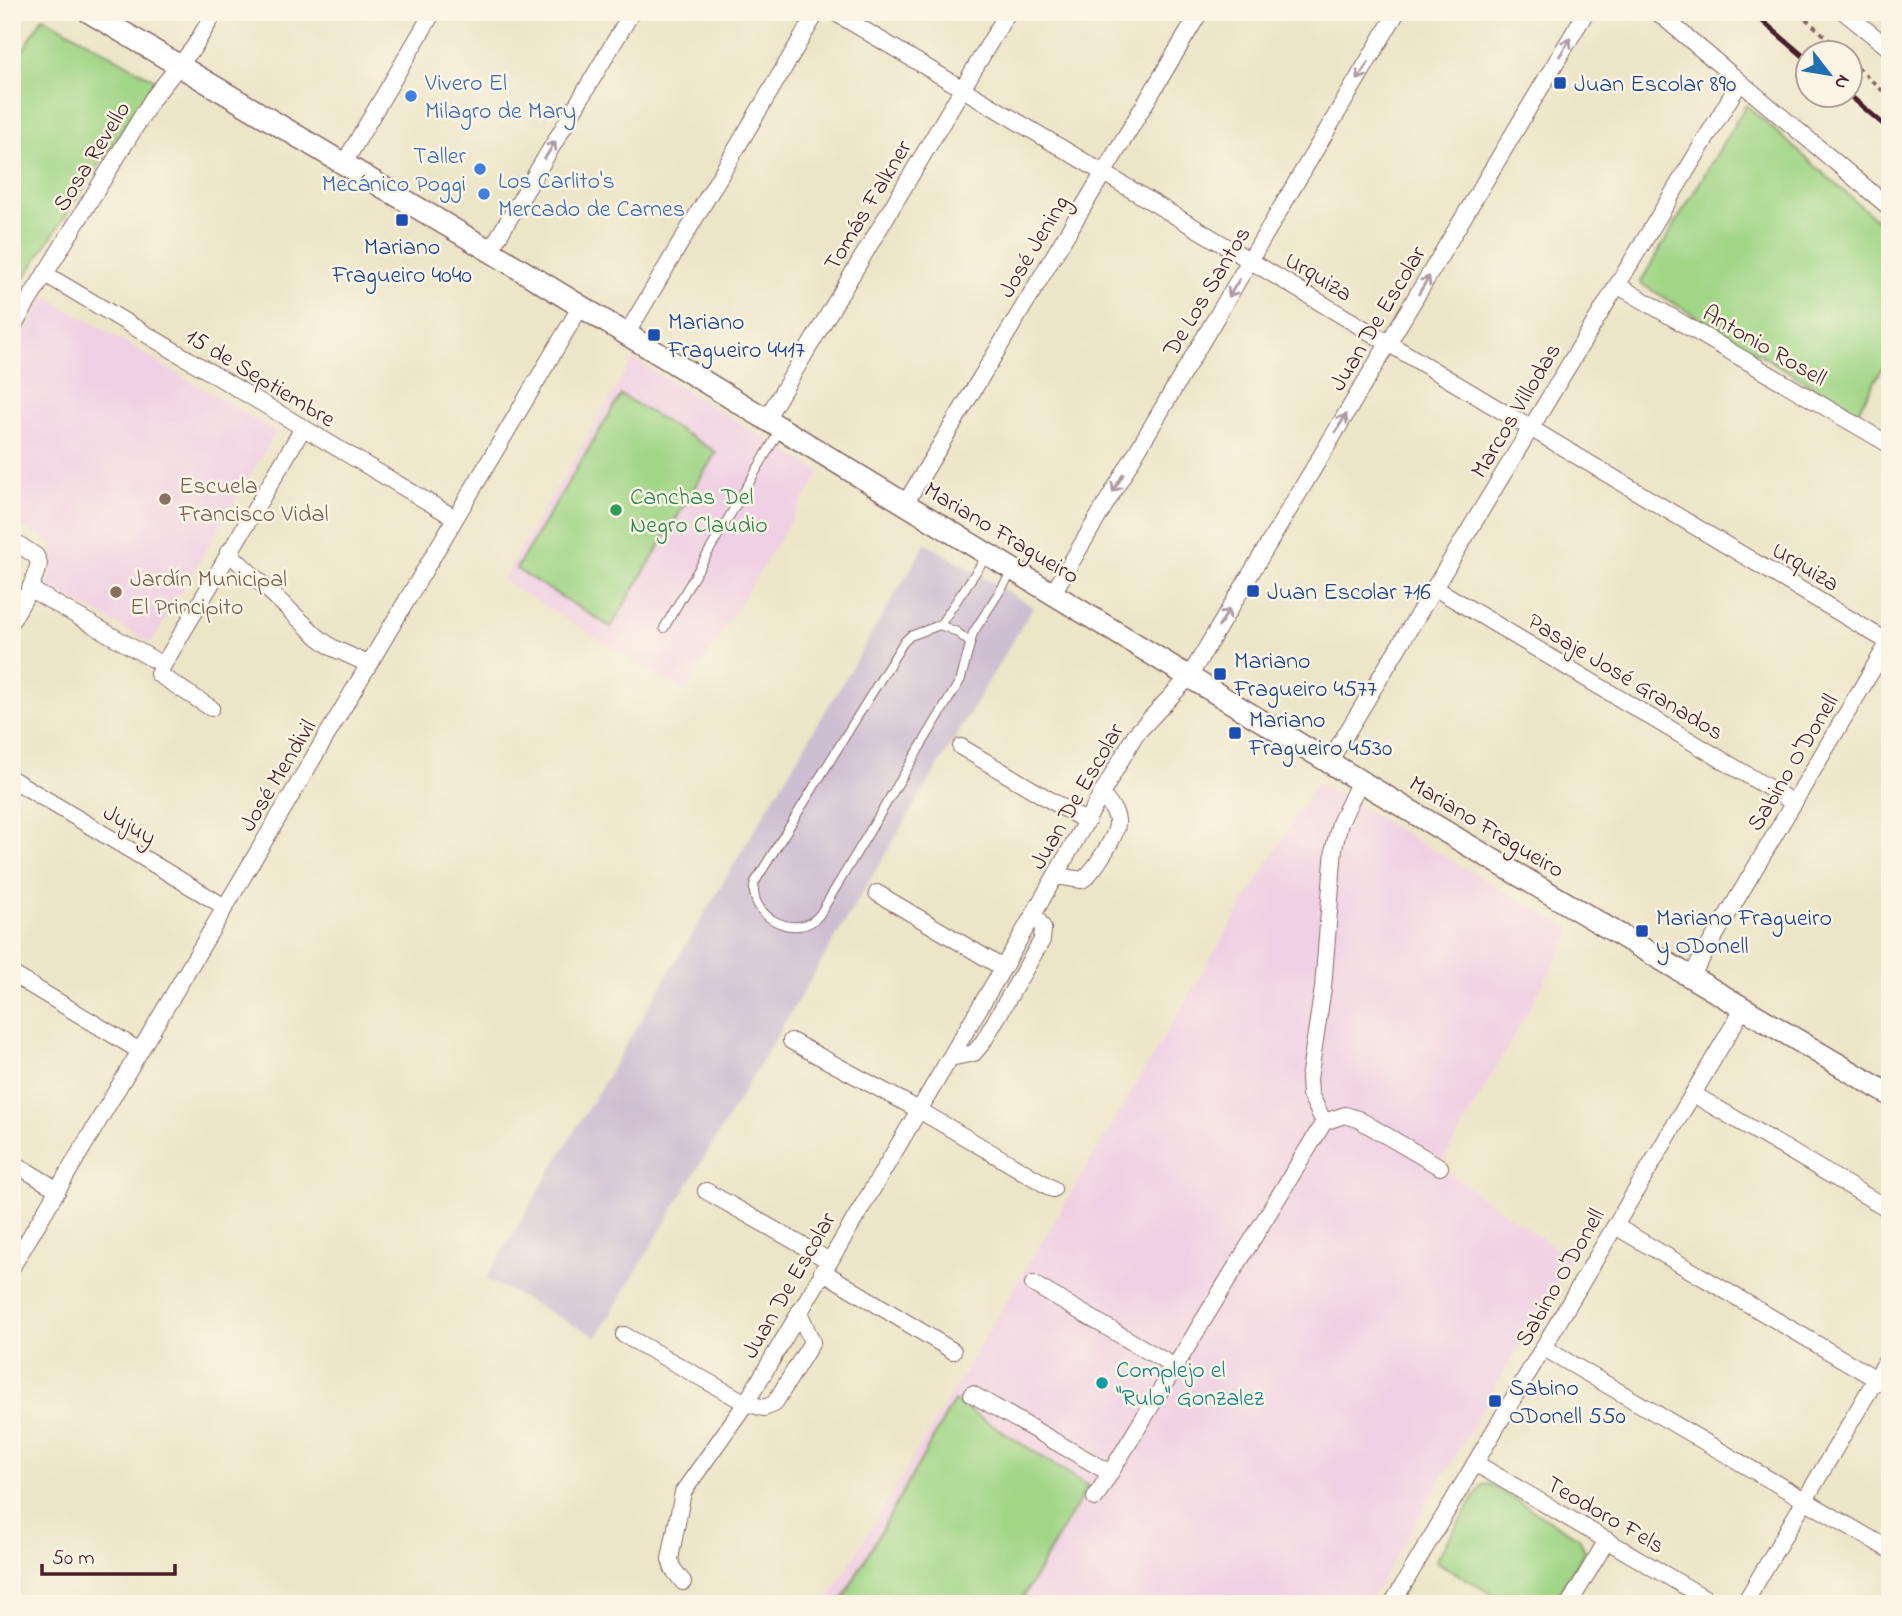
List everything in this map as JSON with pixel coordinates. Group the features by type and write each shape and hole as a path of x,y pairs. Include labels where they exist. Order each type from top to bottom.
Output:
{"main road":[{"name":"Mariano Fragueiro","path":"89,12 490,251 1360,781 1890,1095"}],"street":[{"name":"Sosa Revello","path":"12,328 153,98 194,47 215,12"},
{"path":"343,165 433,12"},
{"path":"490,251 632,12"},
{"path":"626,335 817,12"},
{"name":"Urquiza","path":"834,12 1889,642"},
{"name":"Tomás Falkner","path":"773,425 1008,12"},
{"name":"José Jening","path":"905,504 1200,12"},
{"name":"De Los Santos","path":"1053,593 1397,12"},
{"path":"1657,12 1890,208"},
{"path":"1844,12 1890,49"},
{"path":"1865,12 1866,30"},
{"name":"Juan De Escolar","path":"683,1582 673,1569 670,1559 683,1492 746,1403 825,1265 1003,968 1135,735 1189,677 1389,344 1579,14"},
{"name":"Marcos Villodas","path":"1329,762 1740,82"},
{"name":"15 de Septiembre","path":"45,274 456,518"},
{"name":"Antonio Rosell","path":"1617,285 1890,445"},
{"name":"José Mendivil","path":"12,1267 580,306"},
{"path":"211,708 158,674 303,428"},
{"path":"12,540 36,556 39,564 30,589 12,620"},
{"path":"228,552 319,638 334,649 368,664"},
{"name":"Pasaje José Granados","path":"1435,588 1794,803"},
{"path":"30,589 163,665"},
{"name":"Sabino O'Donell","path":"1690,978 1889,642"},
{"path":"961,747 1087,822"},
{"name":"Jujuy","path":"12,779 225,908"},
{"path":"1324,1122 1310,1094 1309,1079 1323,988 1334,848 1340,823 1360,781"},
{"path":"1056,876 1082,880 1091,874 1113,835 1118,825 1116,815 1101,794"},
{"path":"877,893 1003,968"},
{"path":"950,1058 974,1053 983,1042 1042,940 1043,928 1034,914"},
{"path":"12,974 140,1051"},
{"name":"Sabino O'Donell","path":"1392,1604 1743,1009"},
{"path":"791,1041 919,1110 1053,1189"},
{"path":"1693,1094 1890,1210"},
{"path":"1095,1498 1324,1122 1345,1115 1358,1119 1440,1167"},
{"path":"12,1162 58,1189"},
{"path":"706,1191 825,1265 953,1351"},
{"path":"1615,1226 1883,1383"},
{"path":"1033,1284 1175,1367"},
{"path":"624,1335 746,1403 764,1408 775,1404 811,1342 799,1312"},
{"path":"1544,1348 1890,1550"},
{"path":"1744,1604 1805,1500 1883,1383 1890,1355"},
{"path":"972,1394 1110,1473"},
{"name":"Teodoro Fels","path":"1475,1463 1715,1604"},
{"path":"1569,1604 1607,1540"}],"lane":[{"path":"664,628 773,425"},
{"path":"988,554 940,625 909,636 903,643 755,882 752,891 755,901 778,923 793,928 805,927 820,914 961,679 970,643 1013,569"},
{"path":"940,625 957,632 970,643"}],"path":[{"path":"1798,12 1827,38"},
{"path":"1864,73 1890,98"}],"shaded area":[{"path":"46,296 276,432 151,643 48,586 54,544 12,521 12,356"},
{"name":"Canchas Del Negro Claudio","path":"633,359 821,472 685,692 502,580"},
{"path":"926,543 1033,607 597,1337 486,1279"},
{"name":"Complejo el \"Rulo\" Gonzalez","path":"1316,782 1573,931 1440,1167 1571,1259 1368,1604 826,1604"}],"green space":[{"path":"43,17 155,80 25,277 12,269 12,69"},
{"path":"1746,105 1890,232 1890,355 1857,412 1640,283"},
{"name":"Canchas Del Negro Claudio","path":"621,395 716,452 611,627 516,569"},
{"path":"954,1401 1088,1486 1019,1604 840,1604"},
{"path":"1489,1484 1579,1538 1585,1551 1552,1604 1509,1604 1435,1561 1482,1485"}],"railway":[{"path":"1752,12 1794,48"},
{"path":"1864,108 1890,130"}],"place":[{"name":"Juan Escolar 890","path":"1560,83"},
{"name":"Vivero El Milagro de Mary","path":"411,96"},
{"name":"Taller Mecánico Poggi","path":"480,169"},
{"name":"Los Carlito's Mercado de Carnes","path":"484,194"},
{"name":"Mariano Fragueiro 4040","path":"402,220"},
{"name":"Mariano Fragueiro 4417","path":"654,335"},
{"name":"Escuela Francisco Vidal","path":"165,499"},
{"name":"Canchas Del Negro Claudio","path":"616,510"},
{"name":"Juan Escolar 716","path":"1253,591"},
{"name":"Jardín Municipal El Principito","path":"116,592"},
{"name":"Mariano Fragueiro 4577","path":"1220,674"},
{"name":"Mariano Fragueiro 4530","path":"1235,733"},
{"name":"Mariano Fragueiro y ODonell","path":"1642,931"},
{"name":"Complejo el \"Rulo\" Gonzalez","path":"1102,1383"},
{"name":"Sabino ODonell 550","path":"1495,1401"}]}
